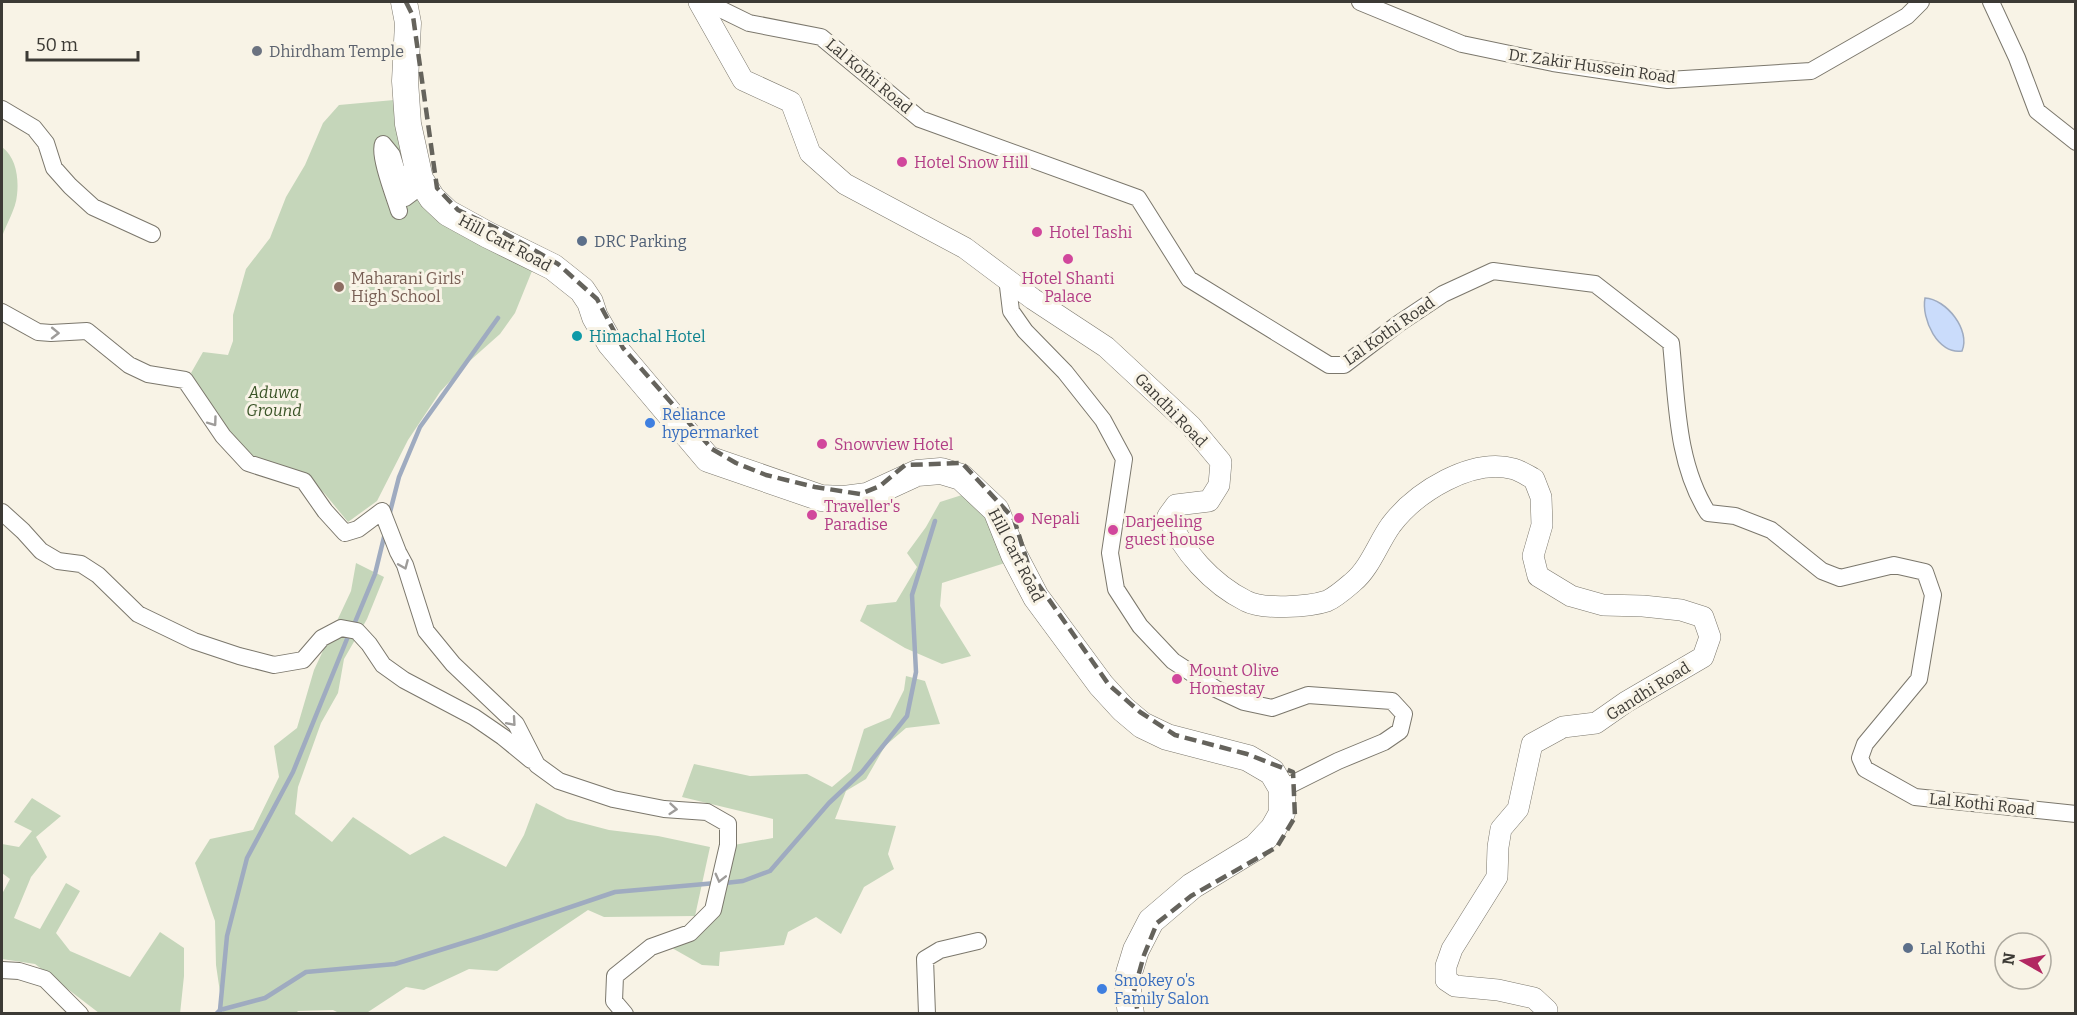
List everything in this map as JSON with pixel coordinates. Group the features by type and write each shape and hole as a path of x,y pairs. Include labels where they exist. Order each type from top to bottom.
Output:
{"highway":[{"name":"Hill Cart Road","path":"404,2 408,23 405,81 408,124 420,179 432,198 448,213 553,267 582,290 591,302 595,317 610,344 708,459 821,498 844,499 867,496 917,473 941,471 961,477 996,510 1014,555 1036,597 1101,685 1123,709 1142,724 1167,737 1248,758 1272,772 1282,789"},
{"path":"1131,1014 1128,993 1129,973 1136,950 1151,921 1192,886 1256,847 1273,829 1282,813 1282,789"}],"main road":[{"name":"Gandhi Road","path":"699,2 743,80 791,102 810,153 817,160 845,184 965,248 1033,299 1114,354 1191,426 1221,462 1219,485 1209,501 1176,506 1168,516 1174,530 1205,572 1248,603 1284,608 1328,600 1355,580 1392,524 1407,509 1433,488 1459,473 1492,466 1514,469 1534,479 1541,497 1542,525 1533,556 1538,576 1571,597 1603,605 1681,610 1703,617 1710,637 1703,657 1626,702 1596,723 1563,727 1532,744 1518,809 1501,830 1497,877 1452,949 1446,966 1446,980 1455,986 1498,990 1534,998 1547,1010 1547,1014"}],"street":[{"name":"Lal Kothi Road","path":"706,2 749,23 821,37 920,118 1138,198 1190,279 1329,365 1344,365 1398,324 1443,294 1493,271 1595,284 1671,343 1685,460 1696,495 1708,513 1736,516 1771,530 1822,571 1840,578 1894,565 1925,572 1933,596 1919,679 1865,744 1860,758 1865,769 1915,796 2076,814"},
{"name":"Dr. Zakir Hussein Road","path":"1360,2 1461,44 1553,63 1668,80 1811,71 1907,16 1921,2"},
{"path":"1991,2 2018,58 2037,111 2076,142"},
{"path":"399,211 381,149 383,144 392,155 405,198 413,192 401,123 400,105 405,81"},
{"path":"2,110 34,128 46,143 54,168 93,207 152,234"},
{"path":"1007,278 1011,311 1025,331 1065,372 1103,420 1124,459 1110,553 1116,589 1140,626 1173,661 1216,689 1244,702 1272,708 1308,695 1350,697 1392,701 1404,714 1400,731 1384,742 1338,761 1282,789"},
{"path":"2,312 38,332 87,331 129,365 148,374 185,380 223,436 248,463 304,481 325,511 345,533 358,529 382,511 405,564 426,631 453,664 516,724 537,765"},
{"path":"2,512 41,551 58,561 81,564 98,575 138,614 194,641 274,665 303,660 322,638 349,630 369,644 383,665 404,680 474,717 560,781 613,799 664,809 707,812 728,824 728,845 712,910 690,933 651,947 615,976 614,1001 625,1014"},
{"path":"927,1014 925,959 940,950 978,940"},
{"path":"2,969 45,978 80,1014"}],"green space":[{"name":"Maharani Girls' High School","path":"394,100 420,193 532,271 515,313 500,334 464,366 440,392 408,440 377,501 348,522 325,494 306,476 249,458 209,405 191,373 203,352 228,355 233,341 233,315 246,269 270,238 286,197 305,165 323,123 339,105"},
{"path":"2,147 11,156 17,175 18,188 15,206 2,237"},
{"path":"962,495 992,517 1005,563 942,583 940,606 971,656 942,664 905,648 860,621 867,605 896,602 917,567 907,553 926,527 940,502"},
{"path":"356,563 384,577 367,619 344,659 338,693 321,723 298,787 295,814 332,842 353,817 410,855 444,836 506,867 524,835 536,803 567,819 609,830 658,836 710,847 695,916 604,917 588,910 497,971 469,969 424,990 406,987 365,1014 339,1013 333,1010 298,1011 295,1014 223,1013 216,965 215,921 195,863 210,839 253,830 279,777 274,746 297,728 314,670 351,591"},
{"path":"906,676 925,681 940,724 906,728 885,746 866,779 846,791 835,819 896,826 888,854 894,869 864,887 841,934 816,917 788,932 784,945 720,952 719,966 702,965 672,948 694,937 734,845 773,838 773,819 682,797 694,764 750,776 807,774 832,787 851,771 864,729 890,718 904,690"},
{"path":"32,798 61,816 36,837 47,857 31,877 14,918 40,929 66,883 80,891 56,933 70,951 130,977 160,932 184,948 180,1014 99,1013 35,964 2,959 2,894 10,879 2,873 2,844 19,847 32,831 14,822"}],"water":[{"path":"1925,298 1941,304 1955,317 1963,334 1962,351 1953,351 1946,347 1933,334 1926,316"}],"waterway":[{"path":"389,516 399,477 420,427 498,318"},
{"path":"725,883 743,881 770,871 829,803 862,772 907,716 916,672 912,595 935,521"},
{"path":"353,627 375,574 385,533"},
{"path":"216,1014 220,1010 227,936 247,858 293,772 349,634"},
{"path":"220,1010 265,998 306,972 395,964 615,892 716,883"}],"railway":[{"path":"406,2 413,16 437,188 458,210 494,227 558,264 597,299 623,348 712,449 736,463 766,475 815,487 860,494 880,486 905,465 962,463 1014,519 1031,574 1109,685 1140,712 1175,735 1247,754 1293,772 1295,817 1277,847 1191,896 1157,923 1144,955 1134,991 1138,1014"}],"place":[{"name":"Dhirdham Temple","path":"257,51"},
{"name":"Hotel Snow Hill","path":"902,162"},
{"name":"Hotel Tashi","path":"1037,232"},
{"name":"DRC Parking","path":"582,241"},
{"name":"Hotel Shanti Palace","path":"1068,259"},
{"name":"Maharani Girls' High School","path":"339,287"},
{"name":"Himachal Hotel","path":"577,336"},
{"name":"Reliance hypermarket","path":"650,423"},
{"name":"Snowview Hotel","path":"822,444"},
{"name":"Traveller's Paradise","path":"812,515"},
{"name":"Nepali","path":"1019,518"},
{"name":"Darjeeling guest house","path":"1113,530"},
{"name":"Mount Olive Homestay","path":"1177,679"},
{"name":"Lal Kothi","path":"1908,948"},
{"name":"Smokey o's Family Salon","path":"1102,989"}],"park label":[{"name":"Aduwa Ground","path":"274,401"}]}
